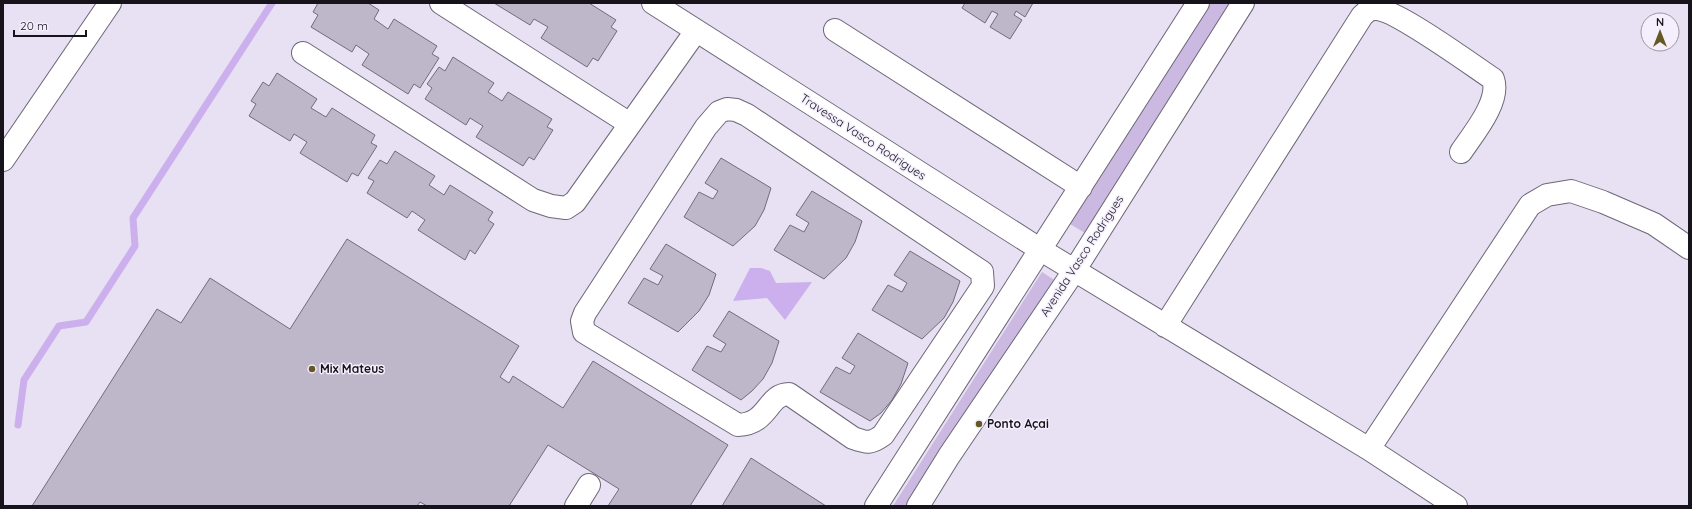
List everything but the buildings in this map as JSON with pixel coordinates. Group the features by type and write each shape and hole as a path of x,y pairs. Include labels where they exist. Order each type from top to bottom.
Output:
{"street":[{"path":"3,160 110,3"},
{"path":"441,3 630,124"},
{"name":"Travessa Vasco Rodrigues","path":"654,3 1040,250 1368,449 1456,506"},
{"path":"876,506 1198,3"},
{"name":"Avenida Vasco Rodrigues","path":"918,506 949,456 1074,271 1243,3"},
{"path":"1165,326 1362,16 1368,10 1375,9 1386,11 1395,15 1493,79 1494,94 1490,107 1461,152"},
{"path":"835,30 1081,187"},
{"path":"303,53 533,200 551,206 566,208 575,202 696,31"},
{"path":"727,109 736,110 747,115 982,272 982,286 950,334 883,435 871,443 853,438 789,394 782,394 776,398 754,422 747,425 738,425 584,332 582,321 585,313 706,127 719,112 727,109"},
{"path":"1368,449 1530,204 1547,195 1571,191 1603,202 1654,224 1689,248"},
{"path":"950,334 953,342 967,364"},
{"path":"909,395 918,395 944,400"},
{"path":"576,506 589,485"}],"shaded area":[{"path":"1211,3 1232,3 1085,233 1070,224"},
{"path":"750,268 761,268 770,271 776,283 812,282 785,320 767,298 733,301"},
{"path":"1042,272 1056,281 912,506 893,506"}],"waterway":[{"path":"18,425 24,380 59,326 86,322 135,246 133,218 272,3"}],"place":[{"name":"Mix Mateus","path":"312,369"},
{"name":"Ponto Açai","path":"979,424"}]}
